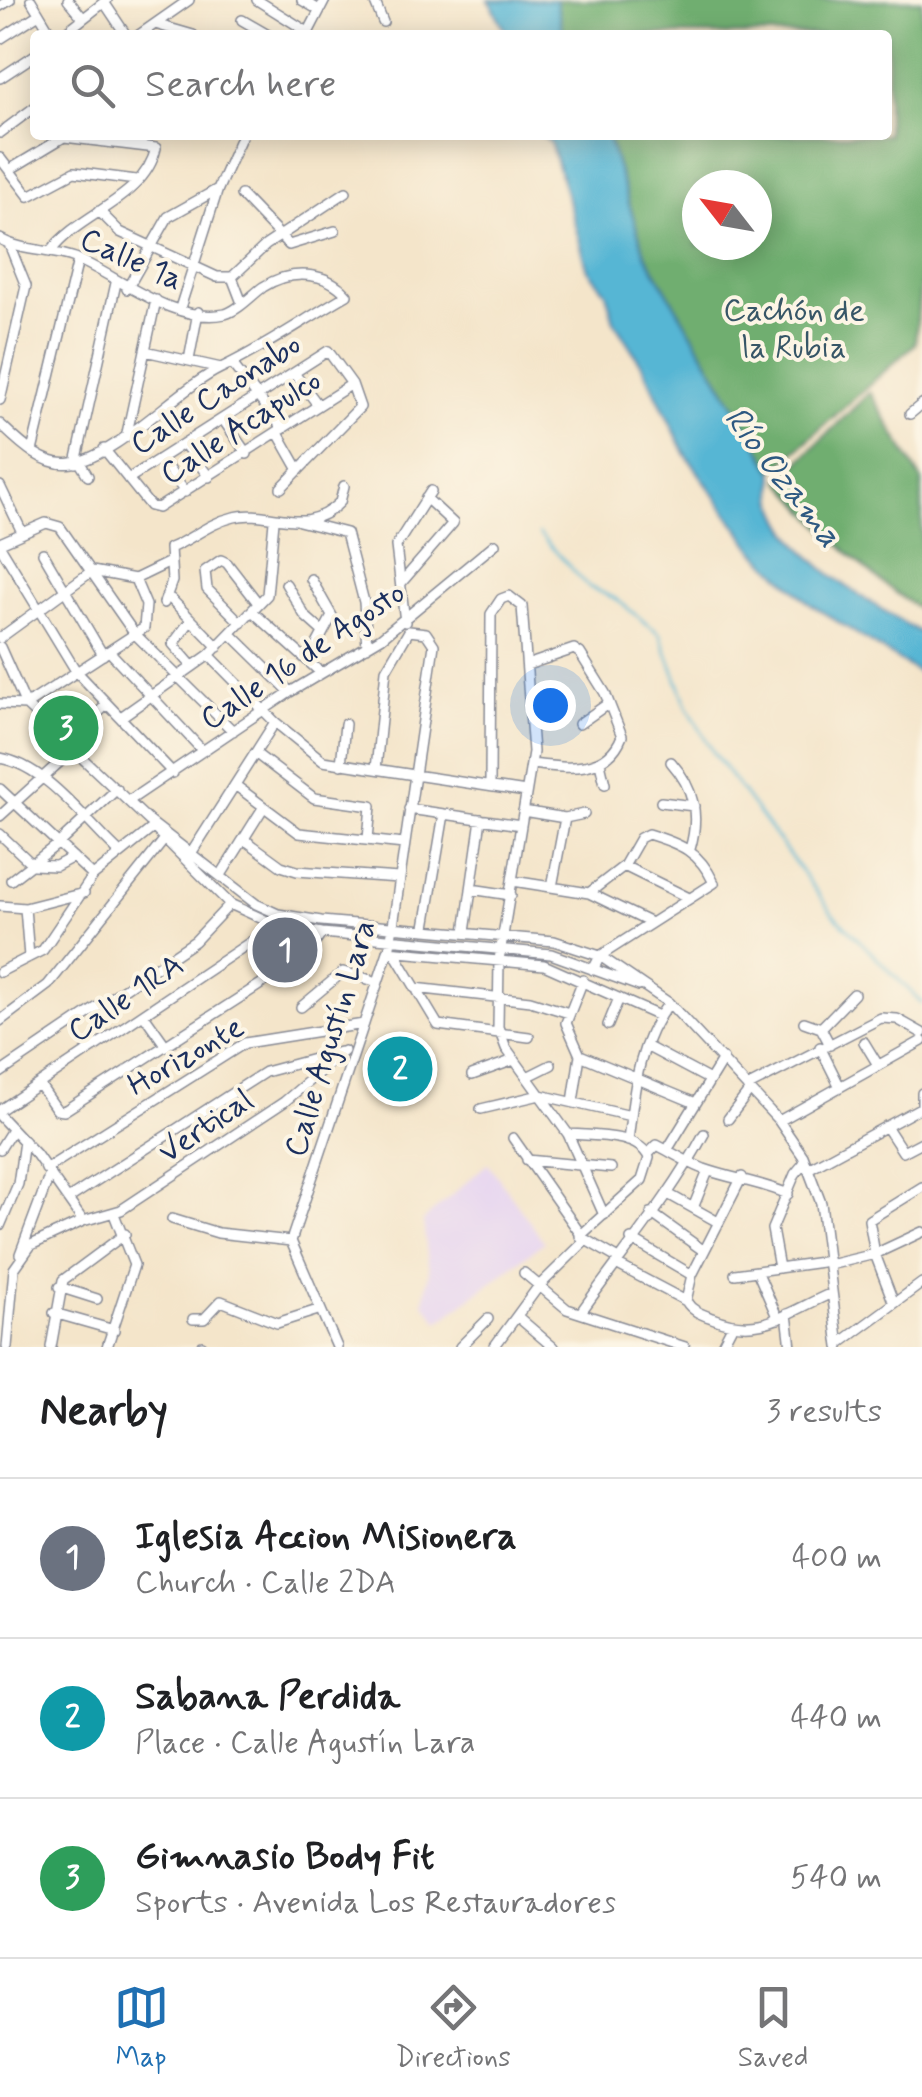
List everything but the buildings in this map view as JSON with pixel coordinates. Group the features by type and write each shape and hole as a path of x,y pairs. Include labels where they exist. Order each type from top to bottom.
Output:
{"street":[{"path":"0,6 10,0"},
{"path":"31,0 49,30"},
{"path":"68,0 83,18"},
{"path":"146,30 189,0"},
{"path":"258,0 303,30"},
{"path":"302,0 322,5 309,30"},
{"path":"374,0 382,22"},
{"path":"68,30 106,1 123,30"},
{"path":"0,39 40,14"},
{"path":"242,20 259,30"},
{"path":"155,24 176,30"},
{"path":"0,78 30,58"},
{"path":"0,133 30,110"},
{"path":"9,170 59,140"},
{"path":"51,252 69,230 126,193 154,157 154,145 98,140"},
{"path":"180,308 218,189 240,140"},
{"path":"0,158 30,196 74,172 136,180"},
{"path":"127,289 149,244 174,212 218,189"},
{"path":"99,211 120,232 217,276 232,277 280,235 346,192"},
{"path":"241,195 292,246 335,231"},
{"path":"0,400 26,286 2,241"},
{"name":"Calle 1a","path":"2,241 78,260 127,289 198,312 229,313 267,285 313,274 330,279 347,295 233,365"},
{"path":"32,451 78,260"},
{"path":"232,277 242,304"},
{"path":"88,476 78,462 116,283"},
{"path":"127,432 156,300"},
{"path":"189,360 198,312"},
{"path":"145,351 221,368"},
{"name":"Calle Caonabo","path":"128,478 330,352 352,384"},
{"path":"0,424 32,451 58,462 78,462 104,449 221,368 233,365 280,431 299,470"},
{"path":"294,373 318,406"},
{"path":"281,488 360,404 352,384"},
{"name":"Calle Acapulco","path":"128,478 154,508 247,454 352,384"},
{"path":"910,414 922,404"},
{"path":"224,421 247,454"},
{"path":"185,444 209,477"},
{"path":"104,449 128,478"},
{"path":"161,459 185,492"},
{"path":"0,486 22,532"},
{"path":"304,523 334,508 344,486"},
{"path":"376,770 386,670 395,647 409,631 404,620 396,546 428,494 453,523 401,583"},
{"path":"218,646 167,601 172,581 170,548 239,516 344,531 346,548 359,580 368,647"},
{"path":"121,716 148,693 209,655 267,595 274,521"},
{"path":"304,523 309,540"},
{"path":"173,772 76,672 0,544 46,524 60,527 134,634 233,731"},
{"name":"Calle 16 de Agosto","path":"130,800 320,672 368,647 495,544"},
{"path":"44,553 106,653 203,751"},
{"path":"241,623 208,589 205,571 221,560 227,563 255,607 320,672"},
{"path":"0,638 92,571 135,579 170,562"},
{"path":"0,704 26,705 146,624 146,605 135,579"},
{"path":"309,660 332,614 311,579"},
{"path":"286,584 305,616 323,632"},
{"path":"490,784 491,614 501,598 509,596 522,606 530,764 495,998 500,1035 568,1134 604,1215"},
{"path":"191,620 173,644 192,666"},
{"name":"Calle Agustín Lara","path":"291,1242 391,951 434,644 426,633 409,631"},
{"path":"232,634 290,692"},
{"path":"0,646 26,705 130,800 184,861 230,904 276,924 322,934 390,939 534,963 583,980 659,1016"},
{"path":"527,665 574,649 586,659 622,736 618,747 600,763 568,768 530,764"},
{"path":"209,655 314,756 341,765 526,792"},
{"path":"578,724 609,703"},
{"path":"0,816 42,779 106,705"},
{"path":"184,861 275,722"},
{"path":"341,765 346,724"},
{"path":"255,753 314,798 371,806 368,839"},
{"path":"0,758 24,766 42,779 119,852"},
{"path":"670,762 688,781 694,806 690,849"},
{"path":"600,763 605,784"},
{"path":"235,785 299,833 404,844"},
{"path":"0,788 93,876"},
{"path":"11,880 60,843 117,788"},
{"path":"661,802 694,806"},
{"path":"221,876 264,808"},
{"path":"409,809 521,825"},
{"path":"523,811 565,818 584,814"},
{"path":"425,927 444,814"},
{"path":"552,887 565,818"},
{"path":"465,932 482,820"},
{"path":"151,824 193,851 256,904 278,914 554,941 600,956 669,1003 779,1120 807,1166 821,1203 839,1346 863,1330 893,1301 922,1283"},
{"path":"0,972 30,957 57,934 93,876 151,824"},
{"path":"589,893 624,866 640,838 648,834 690,849 714,883 600,956 593,970"},
{"path":"244,839 281,866 297,871 399,878"},
{"path":"2,840 32,865 56,866 73,857"},
{"path":"0,1021 48,984 164,840"},
{"path":"624,866 689,898"},
{"path":"513,881 589,893 651,923"},
{"path":"471,888 511,894"},
{"path":"0,906 25,908 84,893"},
{"path":"0,1073 194,941 230,904"},
{"path":"25,908 30,957"},
{"name":"Calle 1RA","path":"0,1113 276,924"},
{"path":"39,1084 57,1110 64,1111 310,950 322,934"},
{"path":"391,951 551,954 650,990"},
{"path":"391,951 444,1028 529,1037"},
{"path":"300,1007 343,972 378,982"},
{"path":"573,1102 580,1056 568,1034 568,1012 583,980"},
{"path":"415,988 530,1001 568,1012"},
{"path":"821,1028 854,994"},
{"path":"608,1025 620,998"},
{"path":"628,1141 633,1078 659,1016 669,1003"},
{"path":"144,1014 166,1046"},
{"path":"728,1119 748,1088 881,1018 897,1019 922,1033"},
{"path":"804,1022 821,1028"},
{"name":"Horizonte","path":"48,1172 245,1043 364,1024"},
{"path":"821,1028 840,1087"},
{"path":"779,1120 922,1041"},
{"path":"864,1042 878,1065"},
{"path":"68,1199 256,1077 358,1044"},
{"path":"646,1046 708,1079"},
{"name":"Vertical","path":"19,1257 38,1240 83,1221 114,1214 284,1102 344,1051"},
{"path":"580,1056 693,1102"},
{"path":"669,1147 723,1058"},
{"path":"472,1076 514,1060"},
{"path":"527,1076 552,1065"},
{"path":"778,1268 772,1229 795,1174 922,1107 922,1093"},
{"path":"481,1110 540,1095 631,1116"},
{"path":"0,1113 83,1221"},
{"path":"886,1126 903,1152 922,1142"},
{"path":"0,1149 12,1130"},
{"path":"568,1134 628,1141 648,1154"},
{"path":"581,1312 668,1194 704,1134"},
{"path":"513,1138 586,1240 686,1301 696,1312 732,1326 760,1326 832,1293"},
{"path":"0,1226 18,1184 24,1141"},
{"path":"494,1347 538,1286 642,1180 648,1154 658,1145 669,1147 689,1163 708,1171 788,1194"},
{"path":"527,1160 611,1168"},
{"path":"694,1208 708,1171"},
{"path":"8,1347 14,1270 48,1172"},
{"path":"686,1301 692,1275 742,1178"},
{"path":"893,1301 868,1224 872,1216 922,1187"},
{"path":"668,1194 718,1222"},
{"path":"651,1213 704,1251"},
{"path":"107,1347 134,1265 114,1214"},
{"path":"172,1219 218,1233 291,1242 318,1310 338,1347"},
{"path":"735,1274 875,1254 922,1232"},
{"path":"51,1347 59,1287 69,1271 125,1234"},
{"path":"631,1240 692,1275"},
{"path":"524,1273 564,1308 685,1347"},
{"path":"758,1273 782,1316 791,1347"},
{"path":"59,1287 97,1299"},
{"path":"193,1319 204,1319 222,1301 277,1323 318,1310"},
{"path":"54,1313 114,1330"},
{"path":"518,1317 552,1347"},
{"path":"460,1347 488,1319"},
{"path":"721,1347 732,1326"},
{"path":"644,1347 649,1334"}],"shaded area":[{"path":"488,1163 544,1242 439,1322 424,1303 429,1271 423,1221"}],"green space":[{"name":"Cachón de la Rubia","path":"556,0 922,0 922,271 915,344 773,471 645,254 609,140 892,140 892,30 562,30"},
{"path":"870,392 922,481 922,611 846,551 780,480"}],"water":[{"path":"489,0 556,0 562,30 505,30"},
{"name":"Río Ozama","path":"548,140 609,140 645,254 773,471 775,502 784,524 798,544 836,579 922,634 922,675 810,604 754,550 685,453 644,368 614,321 606,292 588,270"}],"waterway":[{"path":"539,534 589,587 616,599 660,634 687,706 713,752 833,914 922,1003"}],"place":[{"name":"Gimnasio Body Fit","path":"66,728"},
{"name":"Iglesia Accion Misionera","path":"285,950"},
{"name":"Sabana Perdida","path":"400,1069"}]}
